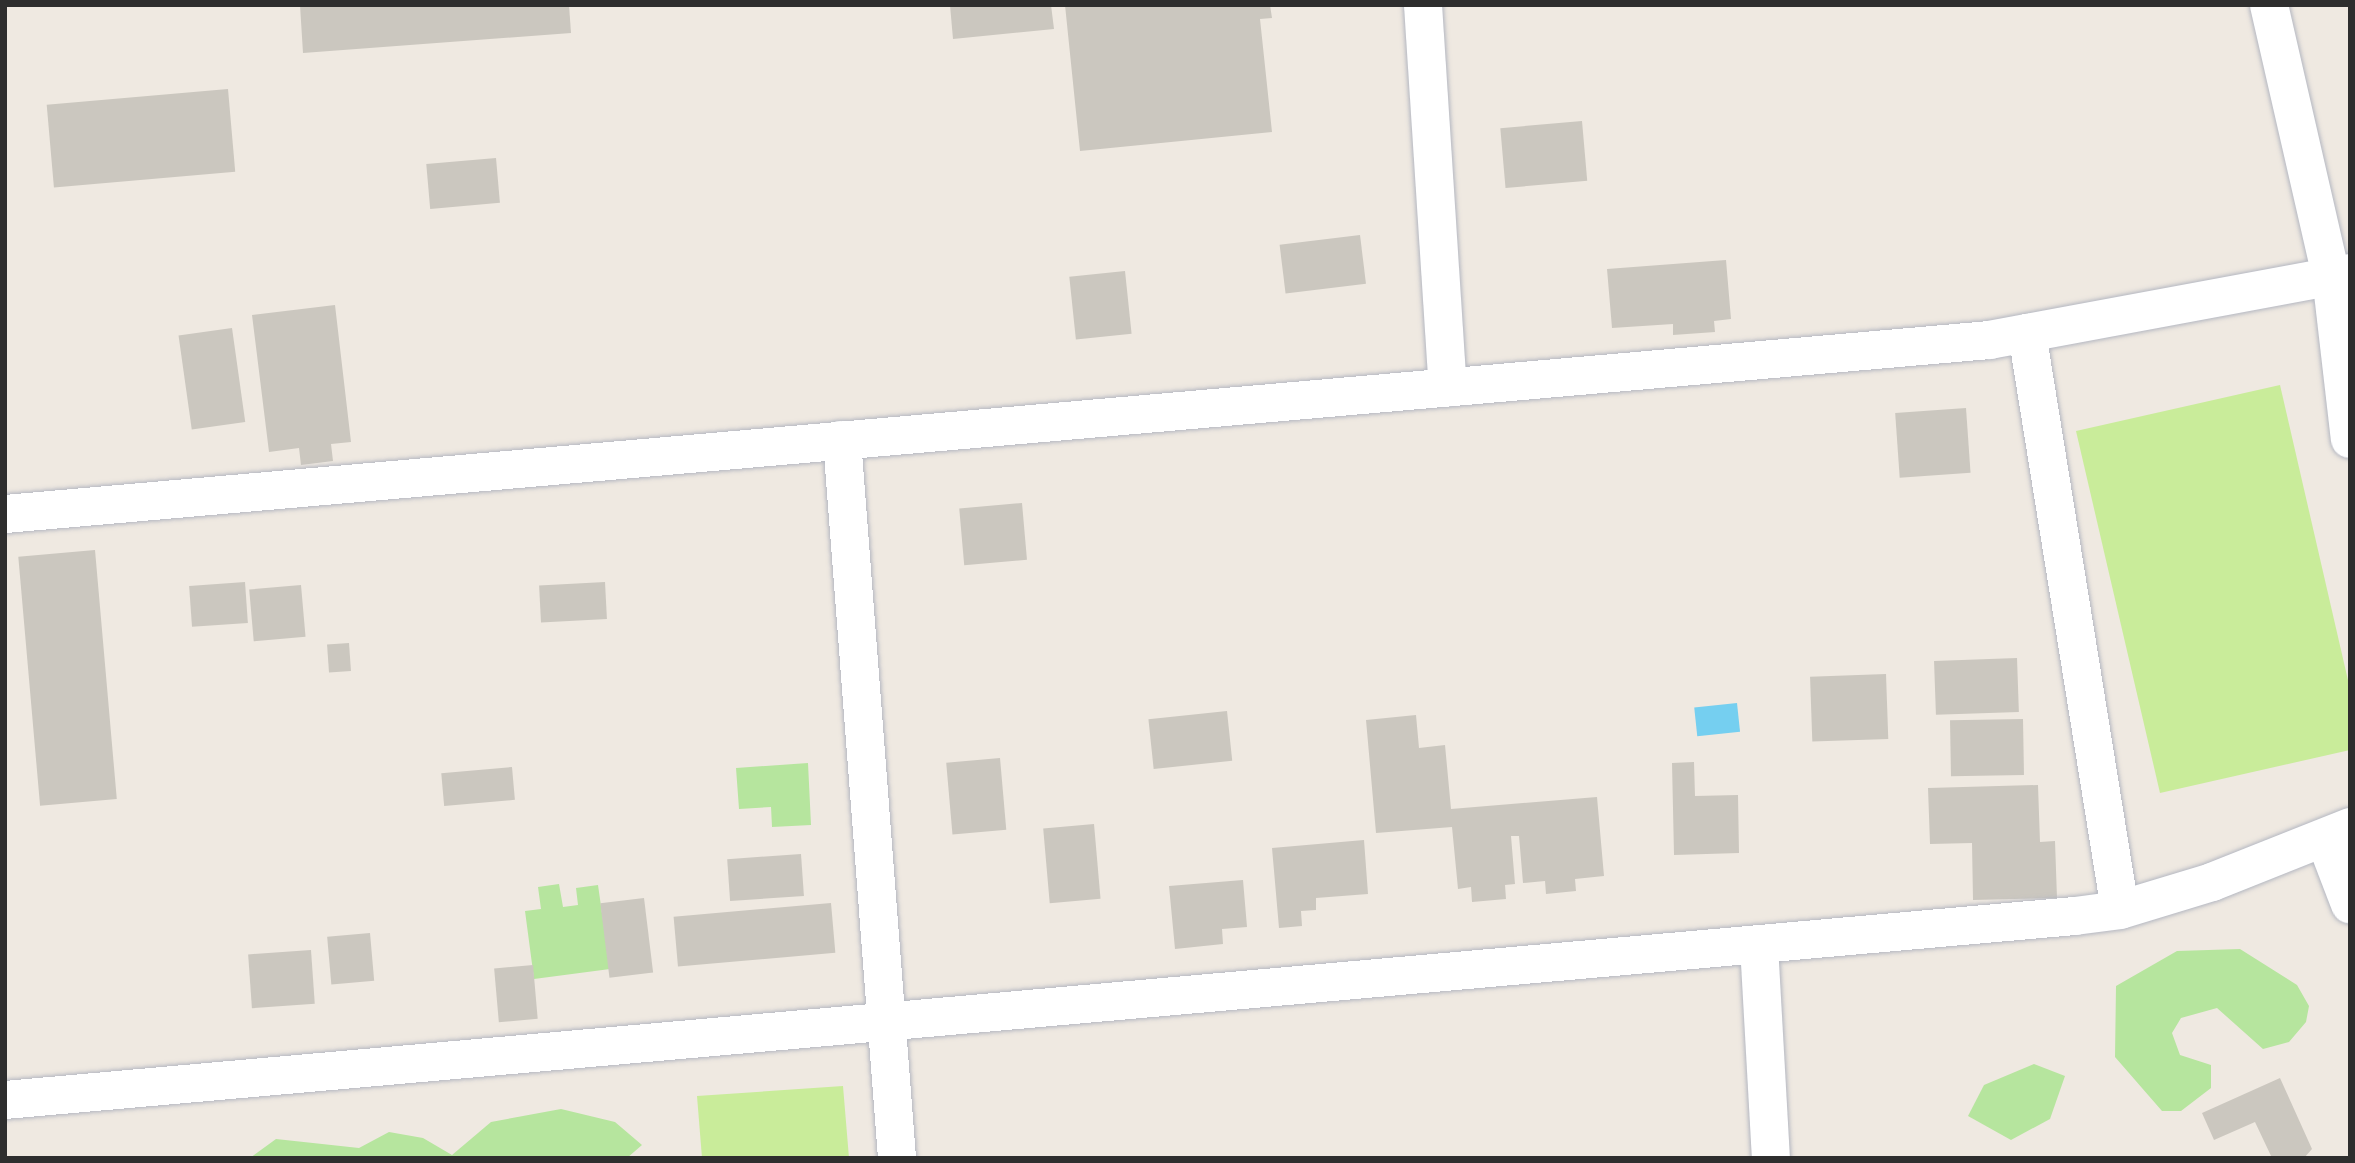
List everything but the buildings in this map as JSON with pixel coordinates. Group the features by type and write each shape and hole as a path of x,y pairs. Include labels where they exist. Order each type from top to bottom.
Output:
{"street":[{"path":"1423,5 1448,387"},
{"path":"2269,5 2340,274 2350,439"},
{"path":"5,514 1448,387 2027,333 2340,274"},
{"path":"2027,333 2120,910"},
{"path":"842,440 897,1158"},
{"path":"5,1100 1759,945 2120,910 2337,833 2350,904"},
{"path":"1759,945 1771,1158"}],"green space":[{"path":"2280,385 2350,689 2350,750 2160,793 2076,431"},
{"path":"808,763 811,825 772,827 771,807 739,809 736,768"},
{"path":"559,884 563,907 578,905 576,888 598,885 610,969 534,979 525,911 541,909 538,887"},
{"path":"2240,949 2297,985 2309,1006 2306,1022 2289,1042 2263,1049 2217,1008 2181,1018 2172,1033 2180,1055 2211,1065 2211,1088 2181,1111 2162,1111 2115,1057 2116,986 2177,951"},
{"path":"2034,1064 2065,1076 2050,1119 2011,1140 1968,1116 1984,1085"},
{"path":"843,1086 849,1158 702,1158 697,1096"},
{"path":"561,1109 615,1122 642,1145 627,1158 250,1158 276,1139 359,1148 389,1132 423,1138 452,1155 491,1122"}],"water":[{"path":"1737,703 1740,732 1697,736 1694,707"}]}
